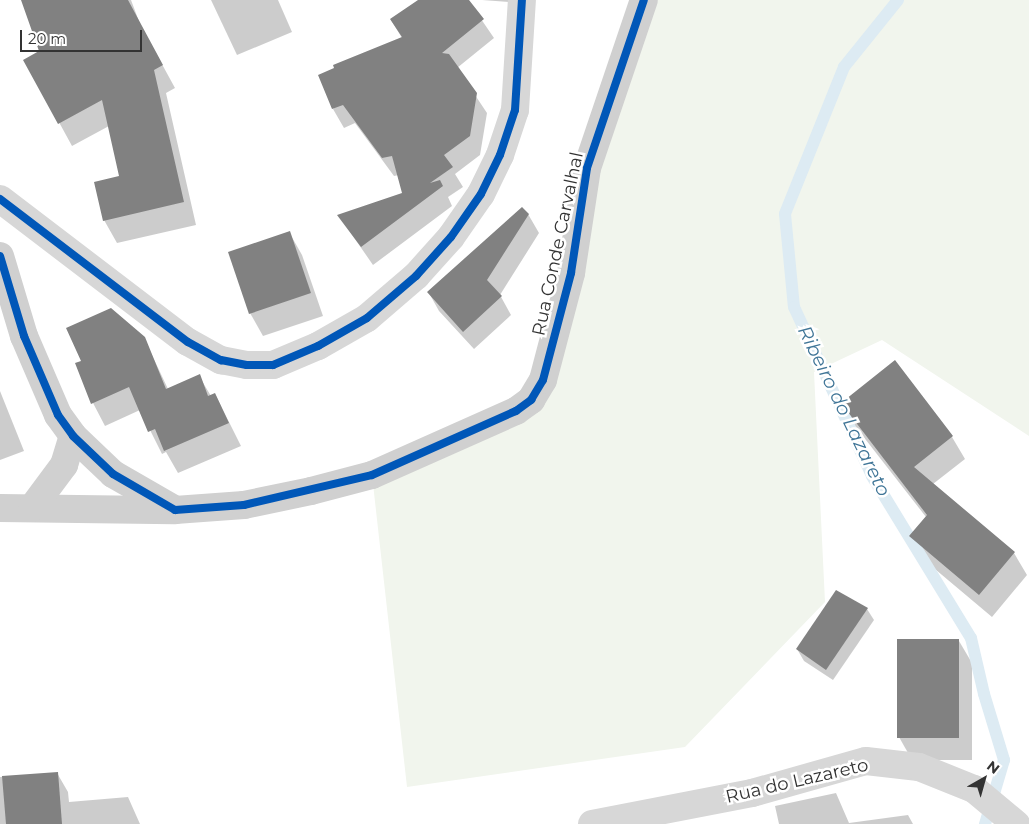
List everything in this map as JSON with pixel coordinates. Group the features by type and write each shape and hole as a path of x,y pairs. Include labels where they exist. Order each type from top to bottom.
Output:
{"main road":[{"name":"Rua Conde Carvalhal","path":"0,508 175,510 244,505 372,475 516,411 530,400 543,380 571,273 587,168 644,0"},
{"path":"0,256 24,336 58,415 73,436 114,474 175,510"},
{"path":"32,508 64,465 73,436"}],"street":[{"path":"0,199 188,342 221,360 247,366 273,365 318,346 368,318 416,276 451,237 481,194 500,155 515,110 522,0"},
{"name":"Rua do Lazareto","path":"592,824 752,793 866,762 919,767 974,789 1016,824"}],"shaded area":[{"path":"644,0 1029,0 1029,436 882,340 814,372 825,602 685,747 407,787 372,475 531,400"}],"building":[{"path":"21,0 128,0 163,65 154,70 184,202 103,221 94,182 119,176 102,100 58,124 23,60 39,51"},
{"path":"418,0 469,0 484,19 442,53 449,54 477,93 470,136 444,155 453,167 430,183 440,180 443,186 361,247 337,215 402,193 392,156 382,158 343,105 332,109 318,75 334,68 333,65 402,37 390,19"},
{"path":"522,207 529,214 487,280 502,296 463,332 427,292"},
{"path":"290,231 311,293 249,314 228,252"},
{"path":"111,308 145,337 166,389 200,374 208,396 215,393 229,423 164,451 155,429 148,432 129,387 91,404 75,363 81,361 66,328"},
{"path":"895,360 953,436 914,467 1015,552 979,595 909,536 927,515 841,403"},
{"path":"836,590 868,608 826,670 796,649"},
{"path":"897,639 959,639 959,738 897,738"},
{"path":"58,772 62,824 6,824 2,776"}],"waterway":[{"name":"Ribeiro do Lazareto","path":"898,0 844,67 785,214 794,307 872,476 971,638 984,694 1004,760 985,824"}],"cycle path":[{"path":"0,199 188,342 221,360 247,365 273,365 318,346 367,318 416,276 451,237 481,194 500,155 515,110 522,0"},
{"path":"0,256 24,336 58,415 73,436 113,474 175,510 244,505 372,475 516,411 531,400 543,380 571,273 587,168 644,0"}]}
